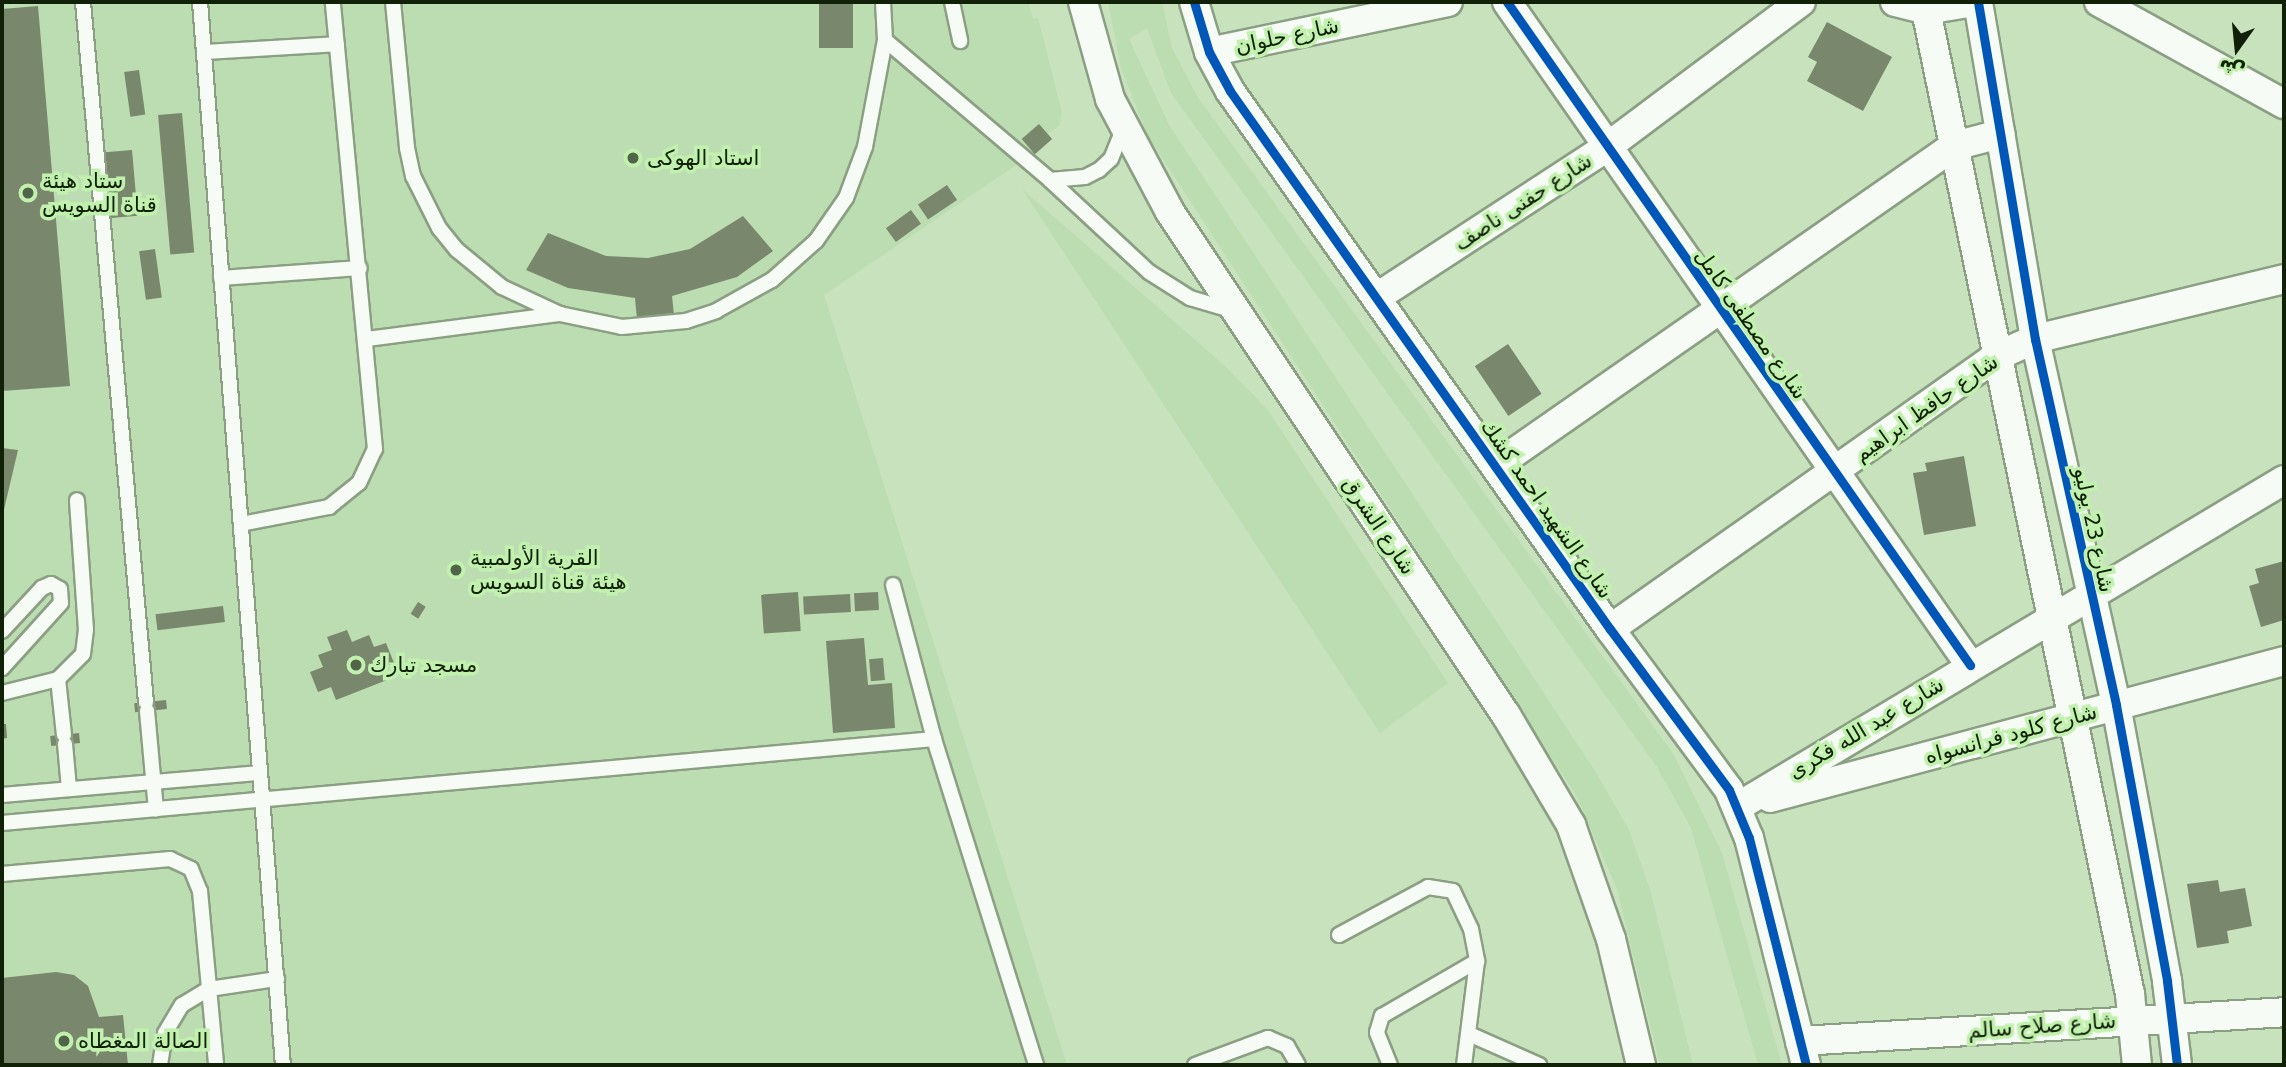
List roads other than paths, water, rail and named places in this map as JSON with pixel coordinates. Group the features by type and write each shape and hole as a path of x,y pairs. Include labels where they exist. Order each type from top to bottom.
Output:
{"street":[{"name":"شارع الشرق","path":"1083,2 1099,69 1124,128 1170,212 1506,715 1571,825 1607,927 1641,1065"},
{"name":"شارع الشهيد احمد كشك","path":"1194,2 1209,52 1230,91 1377,296 1609,629 1739,806 1803,1053"},
{"name":"شارع حلوان","path":"1209,52 1448,2"},
{"name":"شارع مصطفى كامل","path":"1507,2 1833,473 1970,665"},
{"name":"شارع حفنى ناصف","path":"1377,296 1607,147 1801,2"},
{"path":"1895,2 1926,10 1976,2"},
{"name":"شارع 23 يوليو","path":"1976,2 2035,339 2116,705 2172,1018 2177,1065"},
{"path":"2099,2 2283,101"},
{"path":"1926,10 1994,357 2134,1020 2137,1065"},
{"path":"1495,466 1954,146 2000,134"},
{"name":"شارع حافظ ابراهيم","path":"1609,629 1994,357 2035,339 2284,279"},
{"name":"شارع عبد الله فكرى","path":"1739,806 1970,665 2284,480"},
{"name":"شارع كلود فرانسواه","path":"1739,806 2284,661"},
{"name":"شارع صلاح سالم","path":"1803,1053 2134,1020 2284,1012"}],"lane":[{"path":"83,2 156,810"},
{"path":"200,2 284,1065"},
{"path":"241,524 329,507 359,484 369,467 376,430 333,2"},
{"path":"393,2 407,148 424,203 445,235 479,269 502,286 560,314 622,327 665,324 716,311 772,281 816,241 846,198 865,148 885,40 883,2"},
{"path":"952,2 960,41"},
{"path":"885,40 1051,180 1168,286 1236,311"},
{"path":"204,52 337,44"},
{"path":"1051,180 1085,177 1099,170 1111,159 1124,128"},
{"path":"221,278 360,268"},
{"path":"367,339 560,314"},
{"path":"2,693 58,679 77,664 86,642 77,500"},
{"path":"2,631 41,587 51,584 60,589 61,603 2,668"},
{"path":"893,585 934,739 1036,1065"},
{"path":"58,679 69,789"},
{"path":"2,823 934,739"},
{"path":"2,795 260,773"},
{"path":"2,874 161,859 185,864 199,883 216,1065"},
{"path":"1339,935 1428,887 1445,886 1458,897 1477,961 1464,1065"},
{"path":"1390,1065 1377,1032 1382,1016 1477,961"},
{"path":"160,1065 173,1018 183,1006 209,989 277,979"},
{"path":"1469,1034 1539,1065"},
{"path":"1195,1065 1268,1038 1287,1046 1298,1065"}],"place":[{"name":"استاد الهوكى","path":"633,158"},
{"name":"ستاد هيئة قناة السويس","path":"28,193"},
{"name":"القرية الأولمبية هيئة قناة السويس","path":"456,570"},
{"name":"مسجد تبارك","path":"356,665"},
{"name":"الصالة المغطاه","path":"64,1041"}]}
